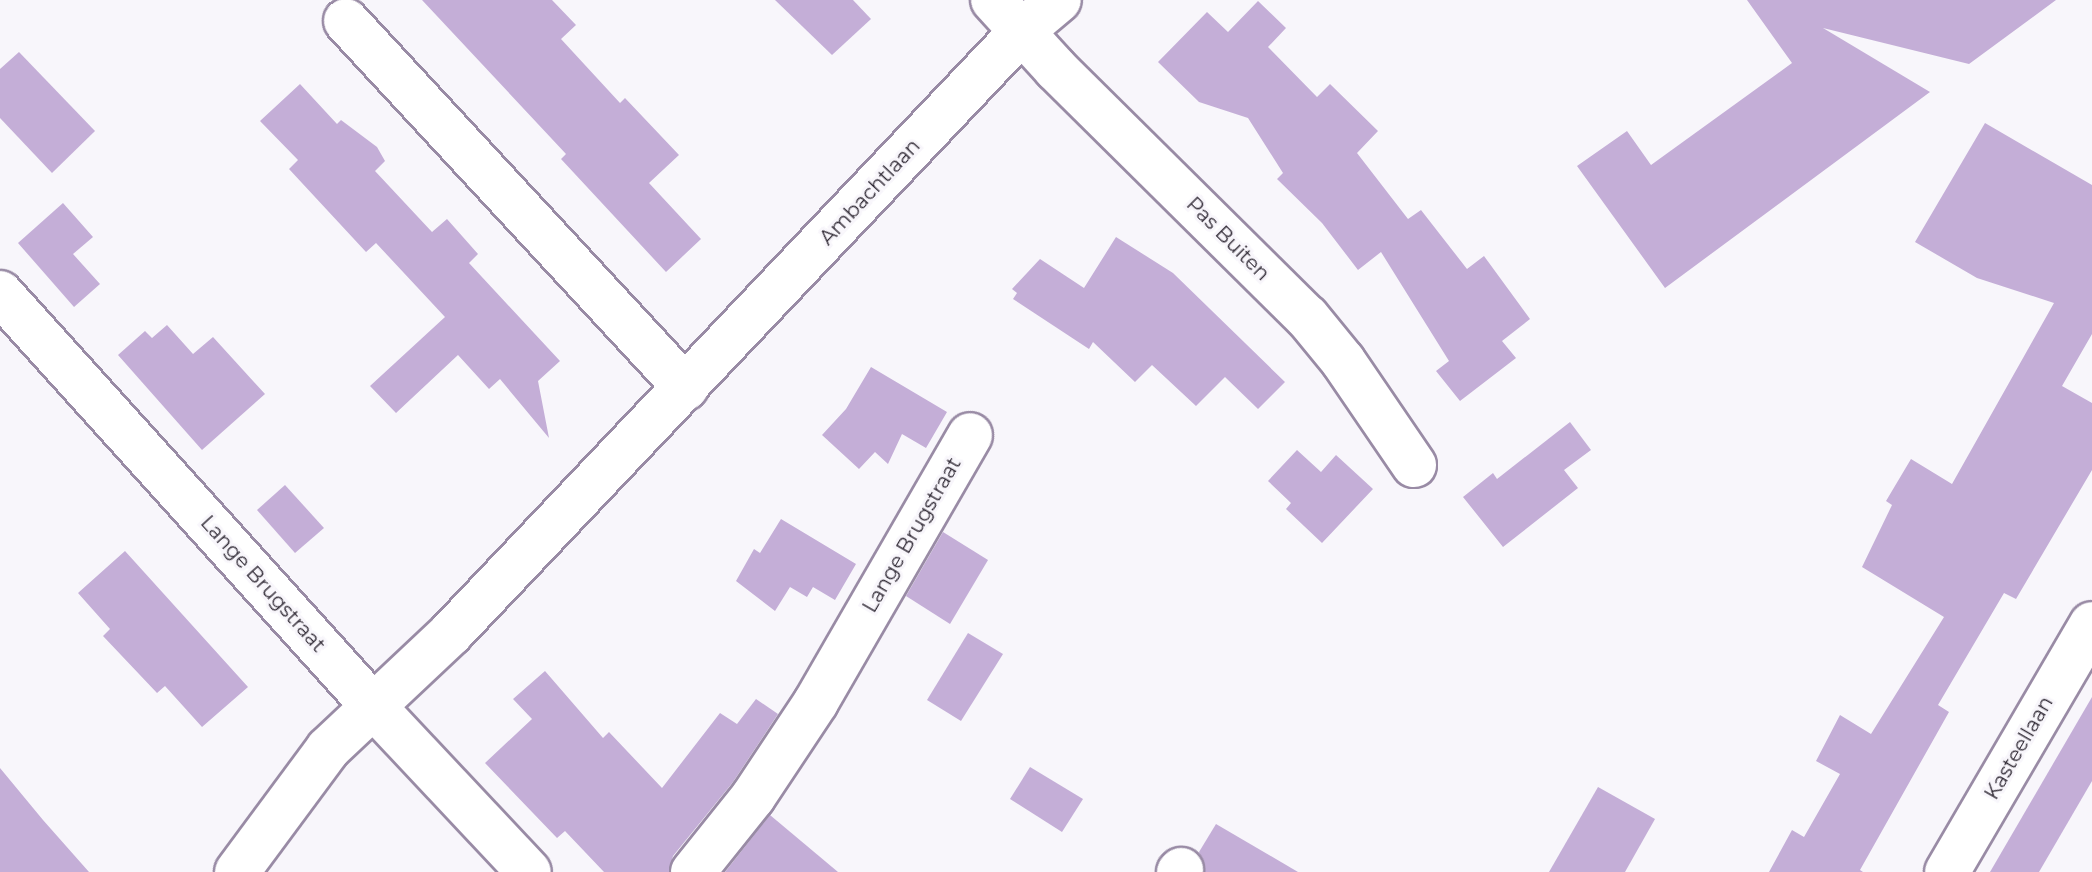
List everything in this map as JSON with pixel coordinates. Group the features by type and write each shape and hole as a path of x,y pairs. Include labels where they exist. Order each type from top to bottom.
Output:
{"street":[{"name":"Ambachtlaan","path":"237,872 328,749 451,633 686,388 1007,15 1059,0"},
{"name":"Pas Buiten","path":"1007,15 1307,317 1343,361 1414,465"},
{"path":"346,21 686,388"},
{"name":"Lange Brugstraat","path":"0,293 374,707 529,872"},
{"name":"Lange Brugstraat","path":"693,872 753,797 816,702 970,435"},
{"name":"Kasteellaan","path":"1947,872 2092,624"}],"building":[{"path":"422,0 552,0 576,25 561,39 620,103 625,98 679,155 649,183 701,239 666,272 561,159 566,154"},
{"path":"775,0 853,0 871,19 832,55"},
{"path":"1747,0 2056,0 1969,64 1823,28 1930,92 1665,288 1577,166 1627,131 1651,165 1792,63"},
{"path":"1258,1 1286,28 1268,47 1317,97 1330,84 1378,131 1357,153 1408,219 1421,210 1467,269 1484,256 1530,319 1502,341 1516,358 1460,401 1436,371 1449,361 1381,252 1358,270 1322,223 1277,179 1283,173 1248,118 1199,102 1158,62 1207,12 1228,32"},
{"path":"19,52 95,131 52,173 0,118 0,69"},
{"path":"300,84 337,124 341,120 377,147 385,161 375,171 432,232 447,219 478,254 469,263 560,361 538,381 549,438 500,379 489,389 458,355 396,413 370,386 445,317 376,243 366,252 289,169 298,160 260,121"},
{"path":"1985,123 2092,185 2092,334 2062,386 2092,403 2092,470 2016,599 2004,593 1938,705 1949,712 1860,870 1863,872 1769,872 1792,830 1804,837 1840,774 1816,761 1840,715 1871,734 1944,617 1862,567 1892,505 1886,501 1911,459 1952,484 2054,303 1977,278 1915,242"},
{"path":"63,203 93,237 73,254 100,284 74,307 18,243"},
{"path":"1116,237 1173,273 1285,382 1258,409 1225,377 1196,406 1152,365 1135,382 1093,342 1089,349 1013,299 1017,293 1012,289 1040,259 1084,288"},
{"path":"167,325 193,354 213,337 265,394 202,450 118,355 145,331 152,338"},
{"path":"871,367 947,412 926,448 902,434 888,464 875,452 859,469 822,435 846,409"},
{"path":"1570,422 1591,450 1564,470 1578,488 1503,547 1463,497 1493,473 1497,479"},
{"path":"1297,450 1321,472 1336,455 1373,489 1322,543 1286,509 1291,503 1268,481"},
{"path":"285,485 324,528 295,553 257,510"},
{"path":"781,519 856,564 835,600 813,587 807,597 790,587 775,611 736,581 754,549 760,553"},
{"path":"943,532 988,560 950,624 906,596"},
{"path":"125,551 248,687 202,727 165,686 157,693 103,636 110,629 78,593"},
{"path":"968,633 1003,654 961,721 927,700"},
{"path":"545,671 603,738 609,732 662,788 720,713 737,724 756,699 778,714 733,782 673,856 669,872 604,872 565,831 557,838 485,763 532,719 513,699"},
{"path":"2092,697 2092,781 2039,872 1990,872"},
{"path":"1030,767 1083,799 1062,832 1010,799"},
{"path":"0,768 43,820 89,872 0,872"},
{"path":"1598,787 1655,819 1625,872 1549,872"},
{"path":"770,815 838,872 725,872"},
{"path":"1216,824 1298,872 1205,872 1199,852"}]}
